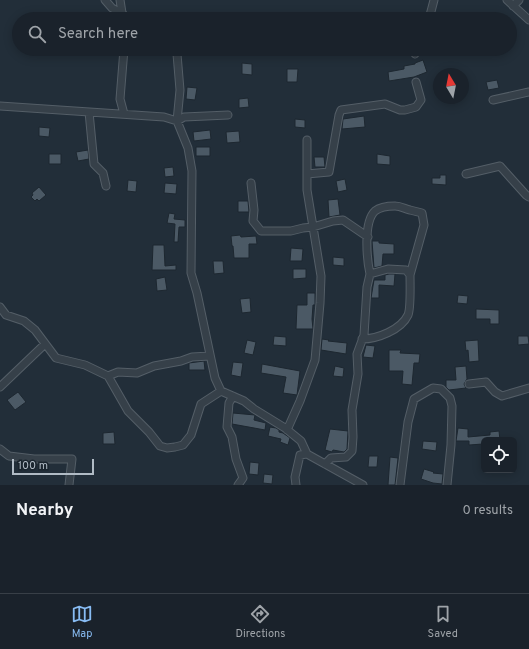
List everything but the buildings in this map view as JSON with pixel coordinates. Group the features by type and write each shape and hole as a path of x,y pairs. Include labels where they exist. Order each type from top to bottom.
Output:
{"street":[{"path":"106,0 112,8 118,12"},
{"path":"120,0 122,12"},
{"path":"431,12 434,0"},
{"path":"507,0 529,20"},
{"path":"513,6 520,0"},
{"path":"123,56 120,99 124,114"},
{"path":"177,56 180,90 177,121 188,148 192,171 191,273 197,293 215,378 222,391 244,401 301,441 307,454 363,485"},
{"path":"307,174 329,172 338,114 341,110 385,104 400,110 416,107 422,100 416,82"},
{"path":"493,100 529,92"},
{"path":"0,106 124,114 164,118 177,121 184,117 228,115"},
{"path":"89,112 94,164 103,173 106,186"},
{"path":"286,430 300,401 315,360 320,303 320,276 307,190 307,140"},
{"path":"466,174 500,166 529,197"},
{"path":"251,183 254,210 253,222 261,231 291,231 343,220 368,237"},
{"path":"325,464 331,458 346,457 352,451 352,410 358,374 357,354 362,339 364,335 367,287 370,274 368,261 368,228 370,219 375,211 386,206 398,206 422,213 424,225 410,275 408,315 402,324 385,334 373,339 362,339"},
{"path":"370,274 388,269 406,270 410,275"},
{"path":"0,307 6,315 24,321 35,330 56,358 85,365 108,376 128,411 149,432 160,446 167,448 183,445 190,435 201,404 222,391"},
{"path":"0,387 45,344"},
{"path":"108,376 118,372 137,373 154,366 181,361 192,357 210,356"},
{"path":"469,384 486,382 495,392 502,396 529,388"},
{"path":"400,485 408,422 414,399 433,388 441,390 450,398 452,406 451,445 447,485"},
{"path":"233,396 229,403 227,427 232,437 236,459 243,478 238,485"},
{"path":"0,448 9,456 34,459 72,459 69,485"},
{"path":"296,485 295,477 300,455 307,454"}]}
